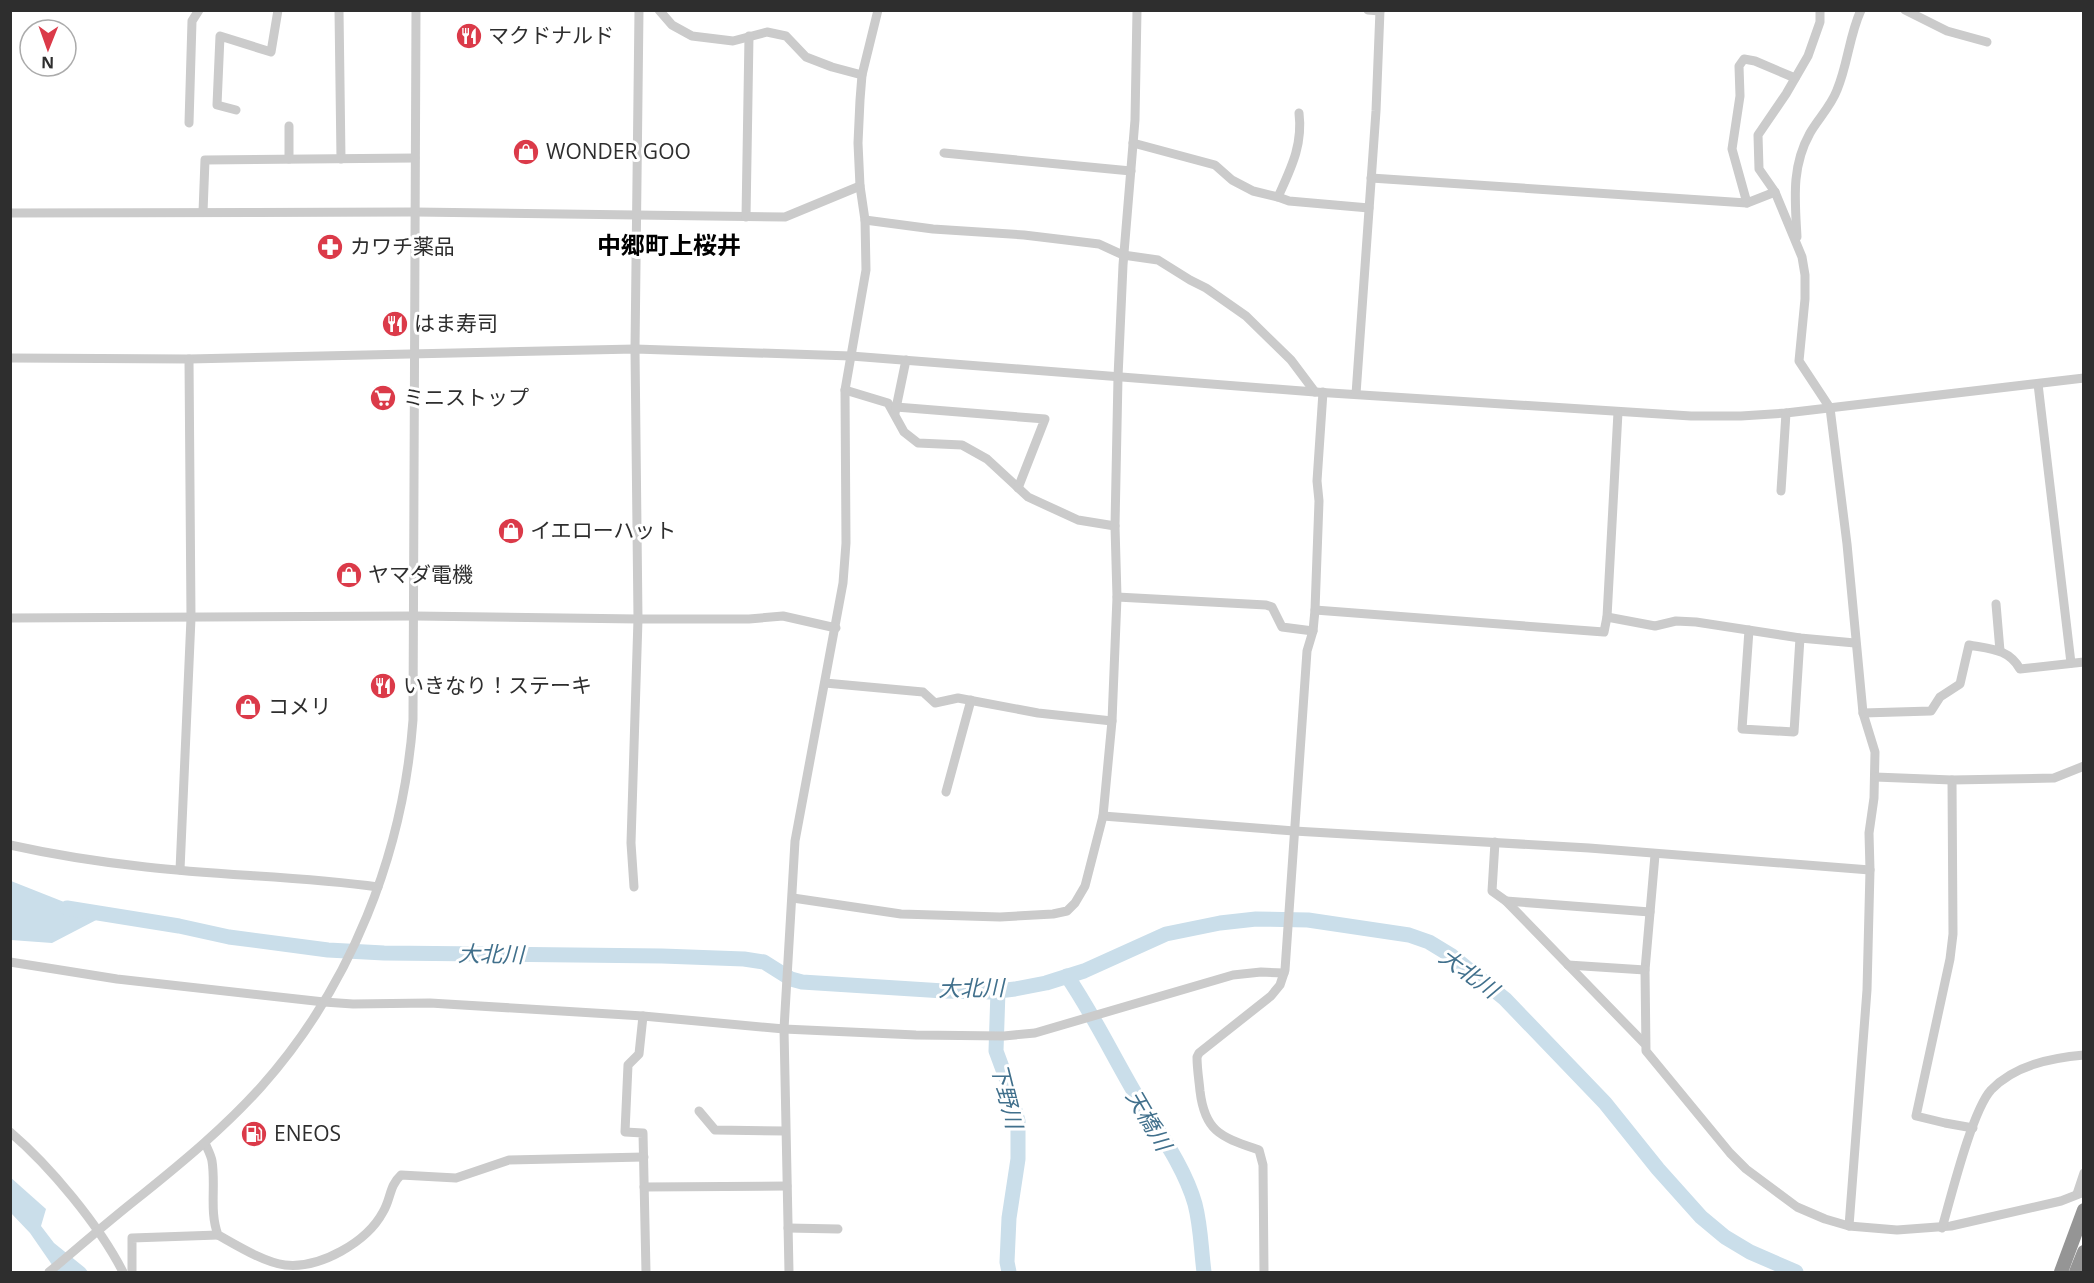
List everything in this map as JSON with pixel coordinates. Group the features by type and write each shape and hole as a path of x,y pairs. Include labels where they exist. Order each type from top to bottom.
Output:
{"highway":[{"path":"2061,1272 2084,1210"},
{"path":"2076,1272 2084,1252"}],"street":[{"path":"189,123 192,21 199,10"},
{"path":"236,110 217,105 220,36 271,52 278,10"},
{"path":"339,10 341,159"},
{"path":"49,1272 205,1143 260,1088 326,999 349,957 377,890 400,809 411,747 415,616 416,10"},
{"path":"634,887 631,843 638,619 635,349 639,10"},
{"path":"659,10 672,25 692,36 733,41 767,33 786,36 806,57 862,75"},
{"path":"789,1272 784,1026 795,841 843,583 846,543 845,390 866,270 865,220 860,186 858,143 862,75 878,10"},
{"path":"792,903 901,914 1000,917 1067,910 1075,903 1085,886 1102,816 1112,721 1117,597 1115,526 1118,376 1133,143 1137,10"},
{"path":"1356,394 1380,11 1368,10"},
{"path":"1797,243 1775,192 1759,169 1758,135 1795,78 1814,42 1820,22 1820,10"},
{"path":"1849,1226 1867,990 1869,833 1874,798 1875,753 1863,713 1846,534 1830,408 1799,361 1805,299 1804,275 1797,243 1794,189 1796,174 1809,135 1837,93 1854,24 1861,10"},
{"path":"1905,10 1947,31 1987,42"},
{"path":"746,217 749,36"},
{"path":"1747,203 1732,149 1740,96 1739,66 1744,59 1755,61 1795,78"},
{"path":"1278,196 1296,156 1301,128 1299,113"},
{"path":"289,159 290,126"},
{"path":"1133,143 1215,165 1232,180 1253,191 1278,196 1289,201 1369,208"},
{"path":"944,153 1131,171"},
{"path":"203,212 205,160 415,158"},
{"path":"1371,178 1747,203 1775,192"},
{"path":"10,213 415,212 785,217 860,186"},
{"path":"865,220 933,229 1024,235 1099,244 1124,255 1158,260 1206,288 1246,316 1291,360 1319,392 1317,481 1319,501 1315,610 1313,631 1306,651 1284,972 1280,985 1271,996 1199,1053 1197,1057 1202,1109 1209,1124 1231,1140 1259,1150 1263,1165 1264,1272"},
{"path":"10,358 189,359 635,349 851,356 1319,392 1691,416 1786,413 2084,378"},
{"path":"180,870 191,618 189,359"},
{"path":"895,411 906,360"},
{"path":"2038,384 2071,663"},
{"path":"845,390 888,403 895,411 904,432 918,443 962,445 987,459 1028,497 1078,520 1115,526"},
{"path":"895,411 1045,419 1018,488"},
{"path":"1315,610 1604,632 1607,617 1618,412"},
{"path":"1781,491 1786,413"},
{"path":"1117,597 1266,605 1272,607 1282,627 1313,631"},
{"path":"1996,604 2000,651"},
{"path":"10,618 415,616 749,619 783,616 836,628"},
{"path":"1607,617 1655,626 1676,621 1855,644"},
{"path":"1749,630 1742,729 1794,732 1800,638"},
{"path":"1863,713 1931,711 1940,697 1960,684 1969,645 2008,654 2020,669 2084,662"},
{"path":"825,682 923,692 935,703 958,698 1038,713 1112,721"},
{"path":"946,792 971,700"},
{"path":"1875,777 1952,780 2054,778 2084,766"},
{"path":"1952,780 1953,934 1950,959 1916,1116 1972,1128"},
{"path":"1102,816 1870,870"},
{"path":"1495,842 1492,891 1506,901 1644,1043"},
{"path":"10,845 70,856 180,870 341,882 377,890"},
{"path":"1655,855 1646,970 1644,1043 1646,1051 1746,1169 1797,1206 1825,1219 1849,1226 1897,1230 1942,1228 2061,1201 2080,1193 2084,1173"},
{"path":"1506,901 1650,912"},
{"path":"10,962 117,979 326,999 353,1004 430,1003 916,1035 992,1036 1035,1033 1233,975 1284,972"},
{"path":"1568,965 1646,970"},
{"path":"643,1016 639,1054 628,1065 625,1132 643,1133 646,1272"},
{"path":"1942,1228 1972,1128 1989,1092 2023,1068 2062,1057 2084,1054"},
{"path":"699,1111 715,1130 785,1131"},
{"path":"10,1132 35,1153 123,1272"},
{"path":"205,1143 212,1160 214,1225 218,1235"},
{"path":"132,1272 132,1238 218,1235 249,1252 285,1265 311,1264 347,1248 366,1234 384,1212 393,1182 400,1175 456,1179 508,1160 644,1157"},
{"path":"644,1186 787,1186"},
{"path":"788,1228 838,1229"}],"water":[{"path":"10,881 102,917 52,943 11,940"},
{"path":"10,1177 46,1209 41,1226 54,1243 88,1272 57,1272 30,1233 11,1213"}],"waterway":[{"name":"大北川","path":"67,908 179,926 229,937 328,950 744,959 764,962 791,979 802,982 990,992 1046,983 1084,971 1166,934 1220,923 1256,919 1308,920 1409,935 1429,942 1452,956 1505,999 1605,1103 1658,1169 1701,1217 1725,1237 1750,1252 1796,1272"},
{"name":"天橋川","path":"1067,976 1184,1175 1197,1213 1204,1272"},
{"name":"下野川","path":"998,991 996,1051 1018,1121 1018,1159 1009,1218 1007,1262 1009,1272"}],"place":[{"name":"マクドナルド","path":"469,36"},
{"name":"WONDER GOO","path":"526,152"},
{"name":"カワチ薬品","path":"330,247"},
{"name":"はま寿司","path":"395,324"},
{"name":"ミニストップ","path":"383,398"},
{"name":"イエローハット","path":"511,531"},
{"name":"ヤマダ電機","path":"349,575"},
{"name":"いきなり！ステーキ","path":"383,686"},
{"name":"コメリ","path":"248,707"},
{"name":"ENEOS","path":"254,1134"}],"district":[{"name":"中郷町上桜井","path":"669,246"}]}
